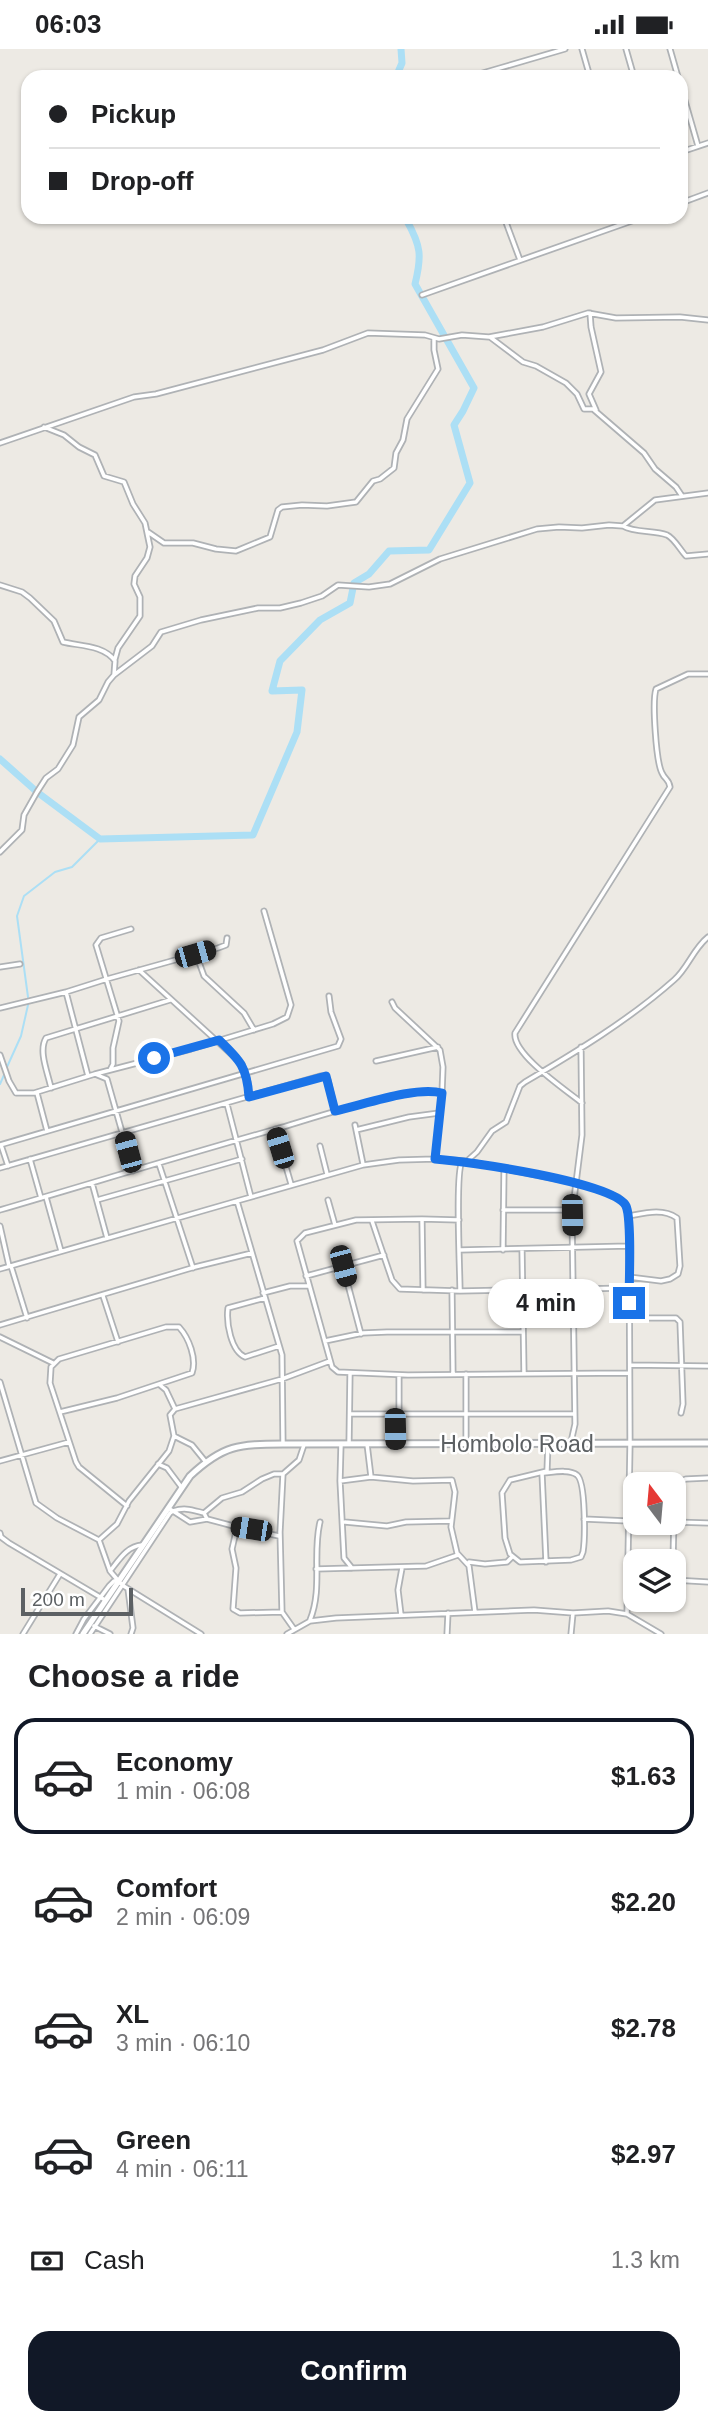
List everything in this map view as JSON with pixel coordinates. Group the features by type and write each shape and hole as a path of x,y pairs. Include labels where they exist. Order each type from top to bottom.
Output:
{"street":[{"path":"493,70 565,49"},
{"path":"582,49 588,70"},
{"path":"626,49 632,70"},
{"path":"670,49 676,70"},
{"path":"688,119 698,146"},
{"path":"688,150 708,143"},
{"path":"688,200 708,193"},
{"path":"507,224 520,260"},
{"path":"422,295 623,224"},
{"path":"590,313 601,372 589,394 596,412"},
{"path":"0,443 134,397 156,394 323,350 361,335 388,333 434,338 462,335 489,337 543,327 590,313 616,318 680,317 708,320"},
{"path":"489,337 523,362 536,366 566,383 577,394 584,409 591,408 645,453 655,469 676,487 682,496"},
{"path":"148,532 165,544 193,543 236,551 270,536 280,507 356,502 373,481 395,467 396,453 403,440 408,417 439,369 434,352 434,338"},
{"path":"44,427 64,435 95,455 104,475 124,482 148,532 150,551 135,576 134,584 139,597 140,616 118,648 114,675"},
{"path":"624,526 652,502 708,493"},
{"path":"0,852 22,830 24,815 37,792 73,745 79,717 99,700 114,675 152,646 161,632 188,623 258,608 280,608 322,596 338,585 369,587 390,584 440,559 537,529 624,526 668,536 686,556 708,554"},
{"path":"0,585 30,598 54,621 63,642 89,646 110,655 115,661"},
{"path":"582,1103 541,1072 516,1041 515,1033 670,787 669,781 661,772 655,726 656,689 688,674 708,674"},
{"path":"0,1055 16,1093 37,1093 282,1021 290,1012 290,1005 264,911"},
{"path":"110,1070 119,1027 118,1016 96,945 101,938 131,929"},
{"path":"460,1291 458,1167 477,1152 492,1131 506,1122 520,1086 617,1025 672,982 708,937"},
{"path":"0,1007 66,992 226,945 227,938"},
{"path":"195,954 204,976 244,1013 254,1030"},
{"path":"0,967 20,964"},
{"path":"139,970 170,1000 219,1040 242,1064 249,1097"},
{"path":"66,992 88,1076"},
{"path":"8,1166 0,1145 338,1046 341,1039 329,1005 329,996"},
{"path":"51,1088 43,1051 44,1040 170,1000"},
{"path":"392,1002 395,1008 438,1047 443,1067 435,1159"},
{"path":"376,1061 438,1047"},
{"path":"571,1444 575,1424 572,1248 573,1210 582,1135 581,1047"},
{"path":"96,1074 107,1079 133,1171"},
{"path":"0,1168 326,1076 335,1111"},
{"path":"0,1210 335,1111 401,1095 426,1091 442,1093"},
{"path":"37,1093 47,1132"},
{"path":"227,1103 251,1197"},
{"path":"363,1165 355,1128 440,1112"},
{"path":"275,1129 291,1185"},
{"path":"320,1146 327,1174"},
{"path":"30,1159 61,1251"},
{"path":"97,1200 242,1159"},
{"path":"0,1269 363,1165 399,1160 465,1161 577,1183 618,1197 625,1203 629,1216 629,1472"},
{"path":"159,1163 193,1268"},
{"path":"503,1249 504,1169"},
{"path":"92,1183 107,1238"},
{"path":"328,1200 335,1226"},
{"path":"237,1201 283,1357 283,1444"},
{"path":"503,1210 573,1210"},
{"path":"629,1216 660,1212 677,1218 680,1266 678,1274 670,1279 629,1277"},
{"path":"422,1219 423,1290"},
{"path":"459,1220 356,1220 305,1233 297,1241 330,1361 338,1372 398,1375 629,1373"},
{"path":"372,1221 394,1284 400,1289 460,1291 629,1288"},
{"path":"0,1226 27,1318"},
{"path":"460,1250 629,1246"},
{"path":"522,1249 524,1374"},
{"path":"0,1325 252,1252"},
{"path":"279,1346 245,1357 239,1354 233,1343 228,1308 343,1266 384,1255"},
{"path":"343,1266 361,1334"},
{"path":"452,1290 453,1373"},
{"path":"103,1296 118,1342"},
{"path":"629,1318 678,1320 681,1324 681,1413"},
{"path":"53,1363 166,1327 179,1327 188,1341 194,1369 192,1373 117,1398 60,1412"},
{"path":"325,1341 361,1334 422,1331 523,1332"},
{"path":"0,1337 53,1363"},
{"path":"99,1540 117,1524 127,1506 164,1457 173,1436 170,1415 176,1409 330,1361"},
{"path":"53,1363 50,1383 79,1467 127,1506"},
{"path":"630,1365 708,1366"},
{"path":"349,1444 350,1374"},
{"path":"466,1374 466,1445"},
{"path":"396,1444 398,1375"},
{"path":"0,1382 2,1399 36,1503 57,1518 99,1540 110,1571 120,1583 201,1634"},
{"path":"159,1384 166,1390 176,1409"},
{"path":"350,1414 574,1414"},
{"path":"173,1436 192,1445 205,1461"},
{"path":"0,1461 69,1442"},
{"path":"546,1562 543,1473 548,1467 548,1443"},
{"name":"Hombolo Road","path":"83,1634 102,1599 120,1583 142,1545 171,1509 190,1476 205,1461 220,1452 242,1445 708,1443"},
{"path":"204,1513 222,1498 242,1492 274,1474 283,1474 299,1460 305,1444"},
{"path":"341,1444 344,1558 352,1568"},
{"path":"367,1444 371,1477"},
{"path":"164,1457 167,1468 182,1488"},
{"path":"158,1464 167,1468"},
{"path":"568,1472 578,1475 582,1485 584,1519 584,1547 581,1557 526,1563 512,1557 505,1538 503,1487 515,1478 543,1473 568,1472"},
{"path":"283,1474 282,1612 294,1629"},
{"path":"340,1481 371,1477 413,1481 452,1479 455,1492 450,1521 458,1555 466,1562 471,1574 475,1613"},
{"path":"686,1479 708,1478"},
{"path":"76,1634 90,1623 171,1509 183,1507 204,1513 207,1519"},
{"path":"171,1509 190,1522 207,1519 281,1536"},
{"path":"584,1519 623,1521"},
{"path":"344,1523 387,1525 450,1521"},
{"path":"310,1621 315,1606 320,1522"},
{"path":"686,1522 708,1523"},
{"path":"237,1527 232,1549 236,1568 233,1609 240,1613 282,1612"},
{"path":"0,1536 102,1599"},
{"path":"110,1571 127,1550 142,1545"},
{"path":"316,1569 426,1566 458,1555"},
{"path":"466,1562 507,1562 512,1557"},
{"path":"401,1615 398,1590 402,1568"},
{"path":"23,1634 60,1574"},
{"path":"686,1581 708,1582"},
{"path":"128,1589 133,1628 131,1634"},
{"path":"287,1634 310,1621 534,1610 573,1613 608,1611 627,1614 661,1634"},
{"path":"447,1634 448,1613"},
{"path":"571,1634 573,1613"},
{"path":"90,1623 90,1634"},
{"path":"90,1623 110,1634"}],"waterway":[{"path":"399,70 402,63 401,49"},
{"path":"0,759 37,792 100,839 253,835 297,732 302,690 272,691 280,661 320,620 350,603 354,583 369,574 389,551 429,550 470,483 454,425 474,388 415,284 419,251 408,224"},
{"path":"28,997 17,916 24,896 55,872 72,867 100,839"},
{"path":"7,1067 21,1036 28,1005"},
{"path":"0,1084 4,1075"}],"route":[{"path":"154,1058 219,1040 242,1064 248,1082 249,1097 326,1076 335,1111 401,1095 426,1091 442,1093 435,1159 466,1161 577,1183 614,1195 623,1201 629,1216 629,1303"}]}
